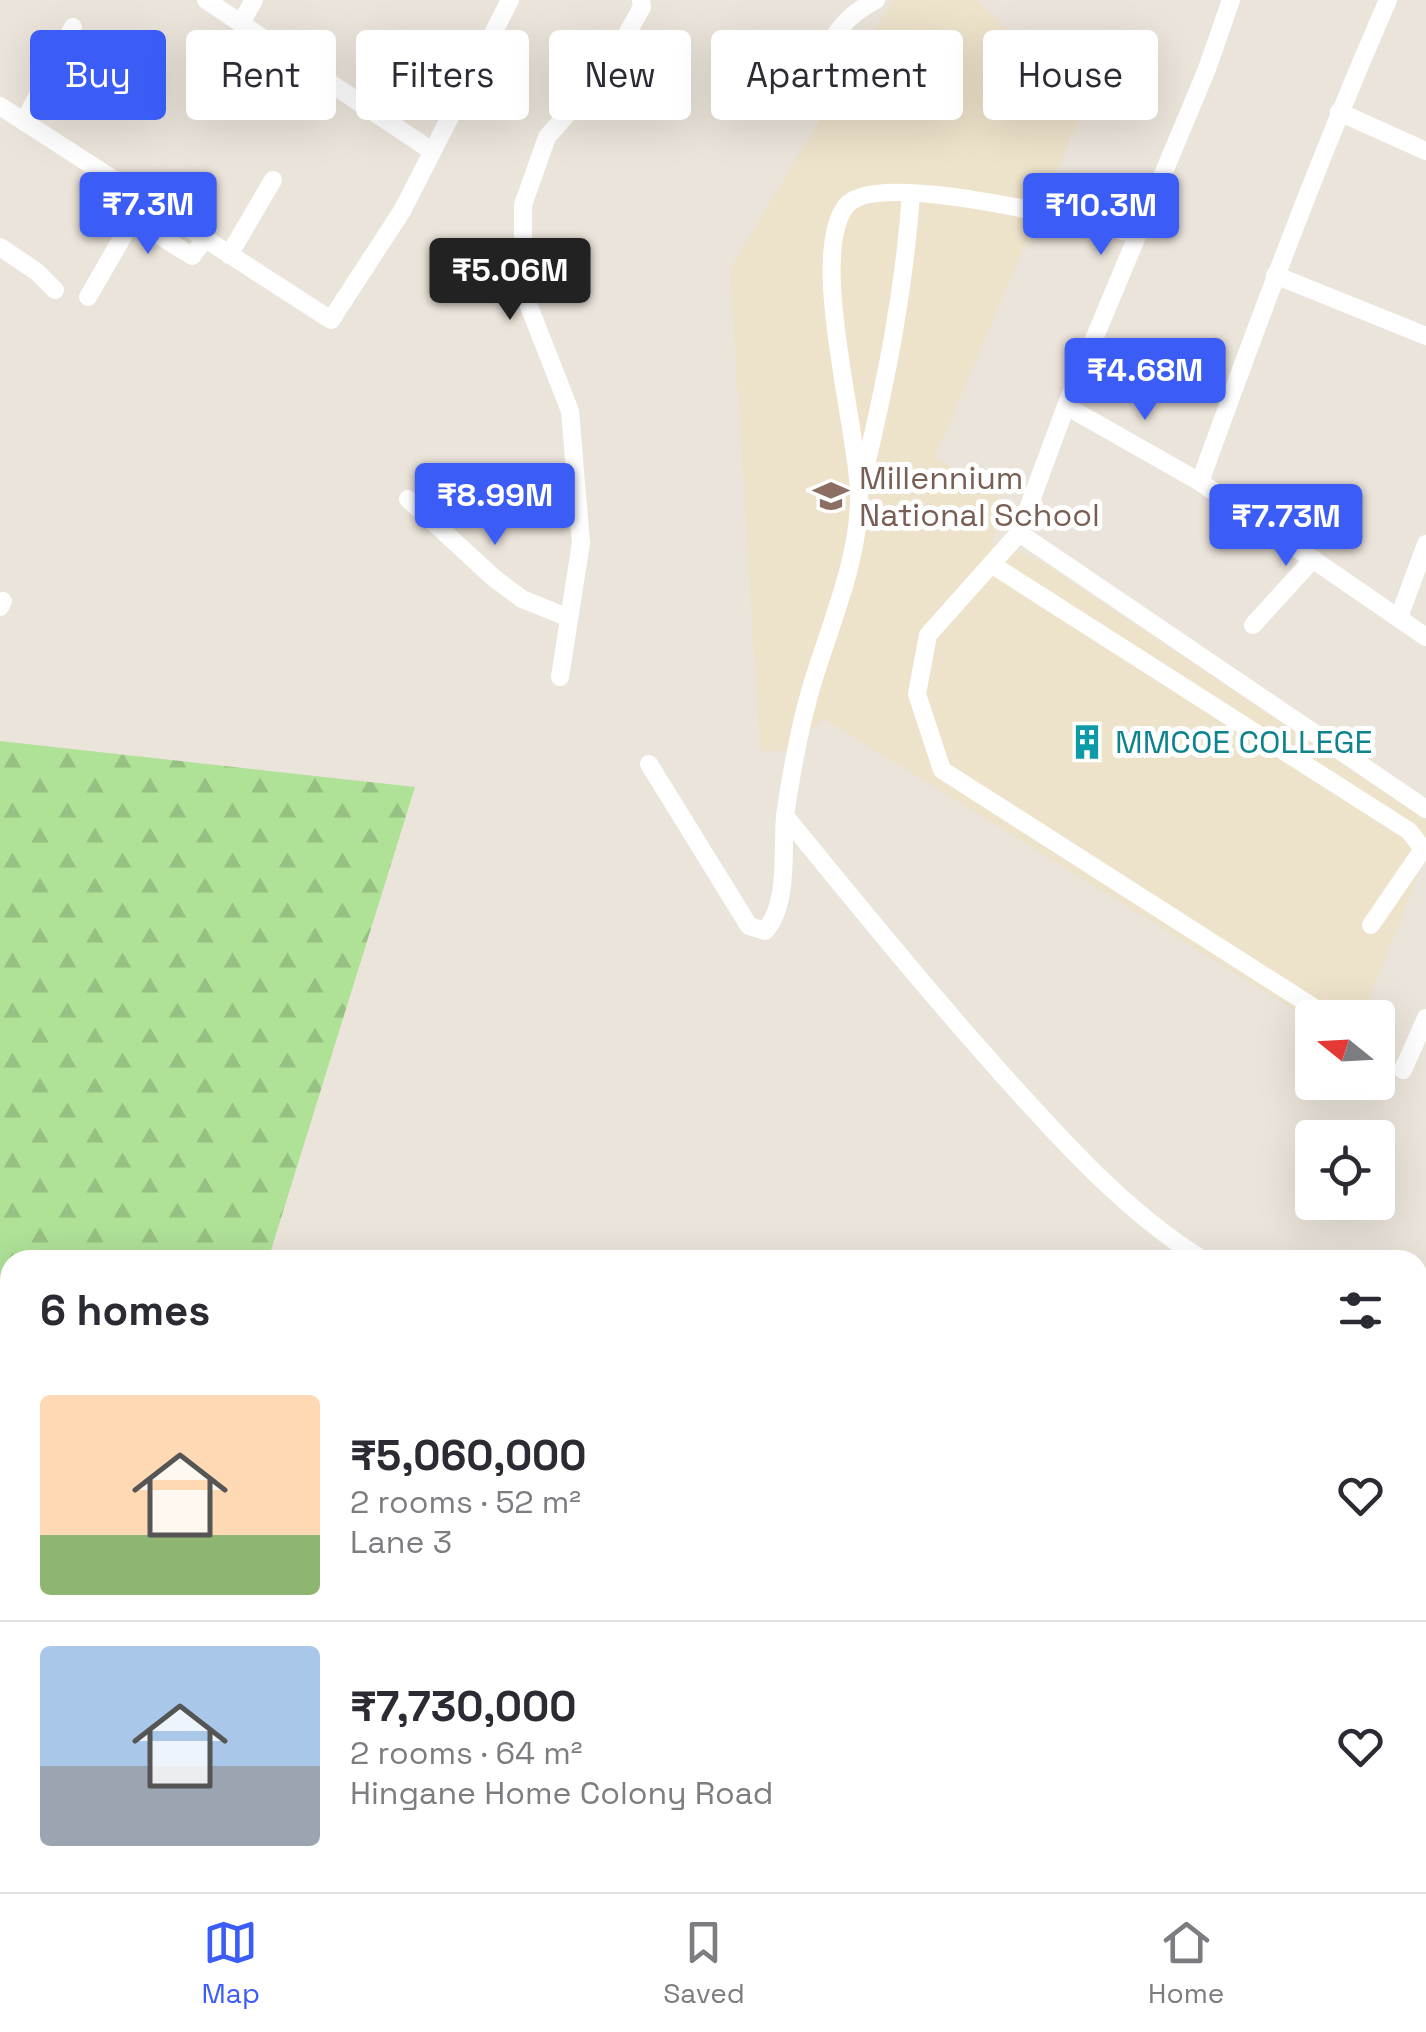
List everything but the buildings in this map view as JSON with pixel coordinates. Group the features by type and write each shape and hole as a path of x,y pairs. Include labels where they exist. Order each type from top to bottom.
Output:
{"street":[{"path":"206,0 432,150"},
{"path":"241,23 254,0"},
{"path":"0,106 331,320 402,211 510,0"},
{"path":"560,677 581,544 570,411 523,291 523,205 547,137 610,66 642,7 641,0"},
{"path":"838,30 876,0"},
{"path":"1232,0 1066,406 1019,533 928,635 917,694 942,770 1302,1000"},
{"path":"1200,482 1275,275 1388,0"},
{"path":"24,122 73,27"},
{"path":"1339,112 1426,151"},
{"path":"229,255 273,180"},
{"path":"859,493 830,272 836,229 846,205 860,197 934,193 1034,210 1136,234"},
{"path":"649,764 749,926 765,931 776,919 782,894 785,816 794,748 836,617 851,554 859,493 892,356 911,194"},
{"path":"88,297 144,200"},
{"path":"133,219 192,256 206,239"},
{"path":"0,247 37,272 55,290"},
{"path":"1275,275 1426,336"},
{"path":"1066,406 1200,482 1426,637"},
{"path":"408,499 522,599 569,618"},
{"path":"1019,533 1426,809"},
{"path":"1398,617 1426,544"},
{"path":"1253,625 1312,559"},
{"path":"992,564 1410,831 1423,849 1370,925"},
{"path":"785,816 918,980 1052,1129 1164,1236 1187,1250"},
{"path":"1403,1070 1426,1018"}],"shaded area":[{"path":"893,0 976,0 1008,30 983,30 983,120 1078,120 935,457 1007,503 991,543 1041,561 1426,820 1426,855 1369,1000 1295,1000 1295,1010 824,719 788,751 760,751 730,268 820,120 963,120 963,30 875,30"}],"green space":[{"path":"0,741 415,787 271,1250 0,1250"}],"place":[{"name":"Millennium National School","path":"831,496"},
{"name":"MMCOE COLLEGE","path":"1087,742"}]}
